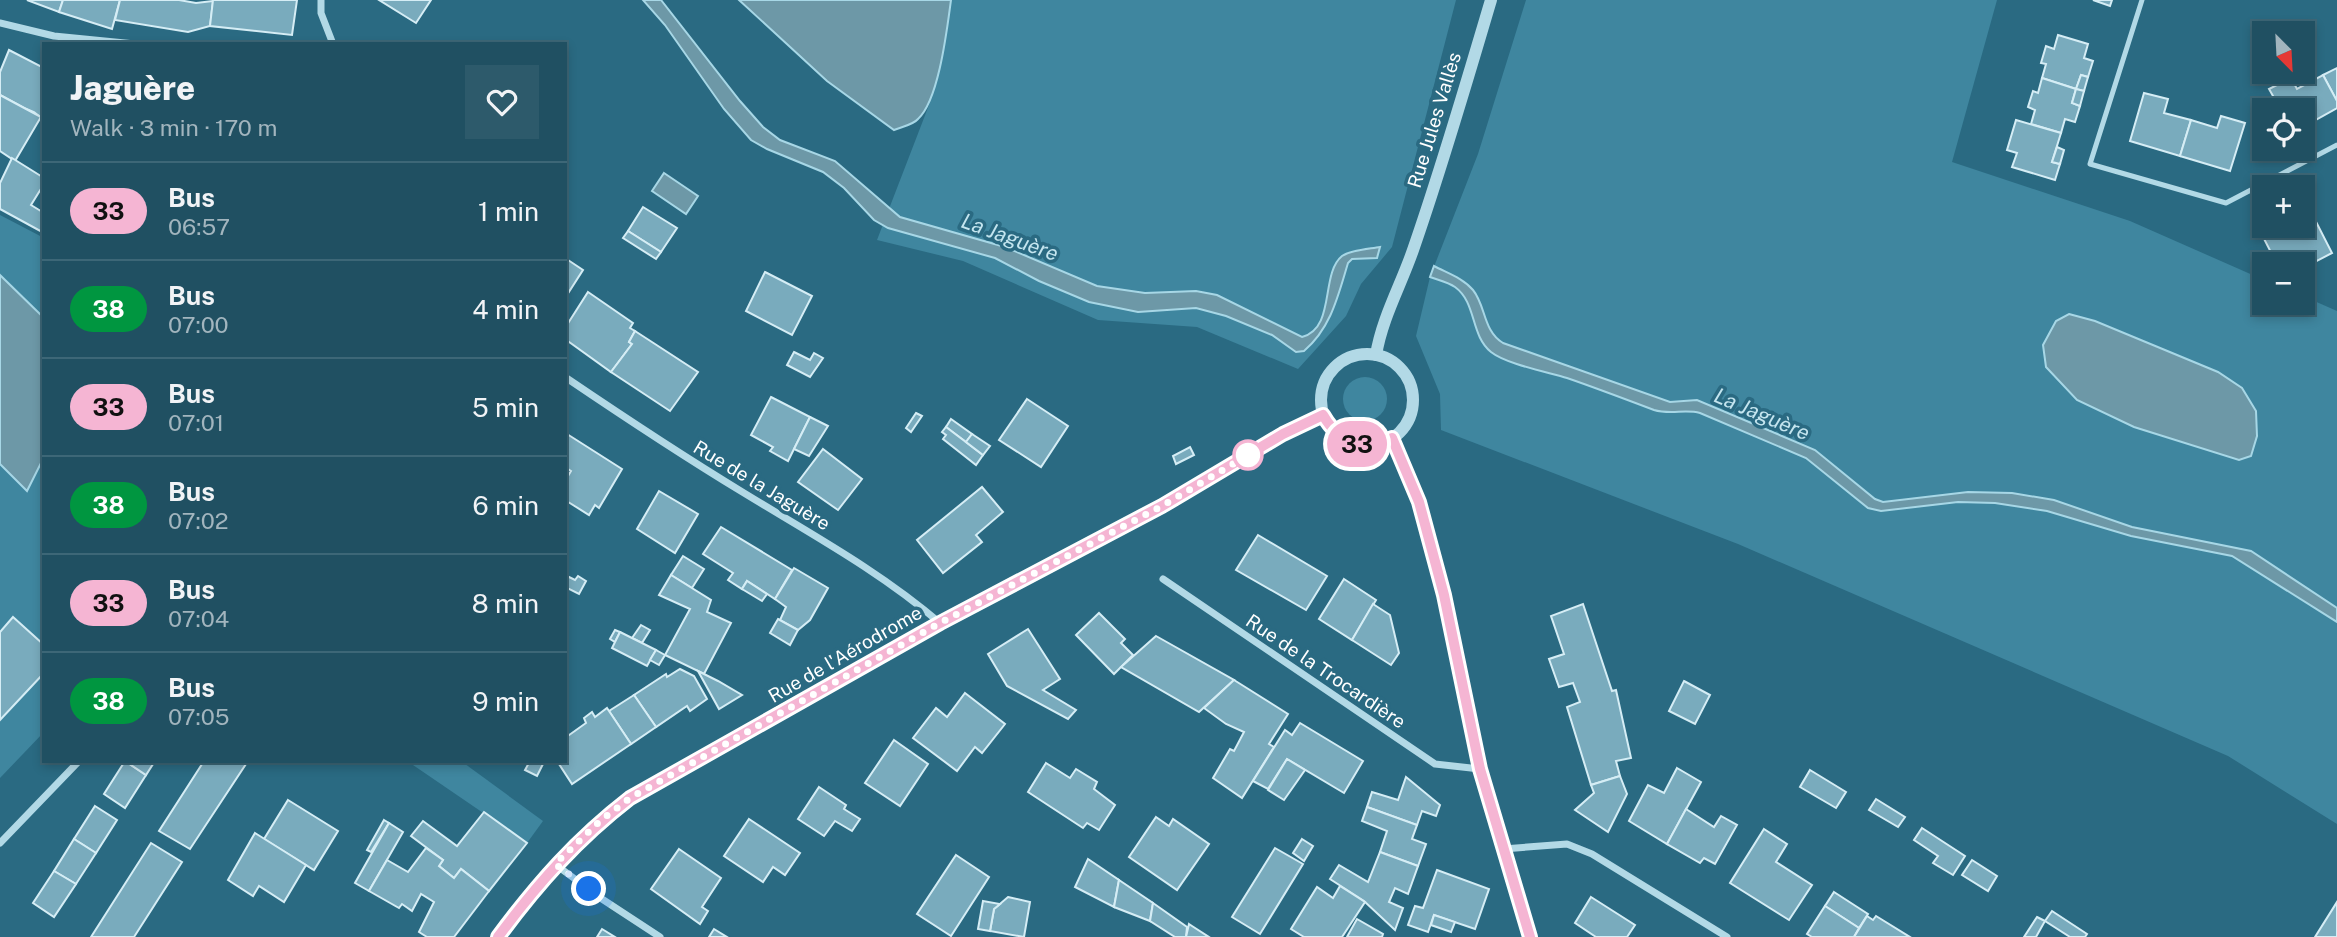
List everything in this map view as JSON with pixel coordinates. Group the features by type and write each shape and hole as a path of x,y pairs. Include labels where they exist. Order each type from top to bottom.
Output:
{"street":[{"path":"321,0 321,13 332,42"},
{"name":"Rue Jules Vallès","path":"1376,355 1380,331 1413,250 1459,110 1491,0"},
{"path":"0,23 54,36 115,42"},
{"path":"1362,354 1376,355 1390,360 1402,370 1410,383 1413,398 1411,414 1404,427 1380,444 1366,446 1340,437 1330,428 1323,415 1322,388 1337,365 1362,354"},
{"name":"Rue de la Jaguère","path":"567,378 676,452 835,548 915,602 940,623"},
{"name":"Rue de l'Aérodrome","path":"498,937 555,864 600,821 630,798 940,623 1162,506 1283,434 1323,415"},
{"path":"1392,438 1419,502 1444,595 1480,769 1530,937"},
{"name":"Rue de la Trocardière","path":"1163,579 1435,764 1480,769"},
{"path":"0,843 77,763"},
{"path":"1503,849 1567,844 1592,854 1727,937"},
{"path":"555,864 660,937"}],"lane":[{"path":"2142,0 2090,164 2226,203 2337,145"}],"shaded area":[{"path":"643,0 661,0 763,127 780,140 835,161 900,217 1005,247 1097,286 1145,293 1196,291 1217,295 1302,337 1313,332 1320,323 1331,275 1342,256 1380,247 1377,258 1352,259 1348,263 1327,322 1304,351 1296,352 1272,335 1226,316 1196,308 1138,312 1089,302 1039,281 995,258 888,228 874,220 844,188 823,172 751,140 724,109 665,25"},
{"path":"739,0 951,0 937,81 925,110 913,123 894,130 827,81"},
{"path":"950,0 1456,0 1392,247 1361,284 1346,316 1298,369 1197,327 1098,320 963,261 877,240 929,105"},
{"path":"1526,0 1997,0 1952,162 2130,221 2252,275 2252,315 2315,315 2315,301 2337,311 2337,824 2228,756 1738,544 1441,430 1440,394 1416,336 1430,277 1478,154"},
{"path":"664,173 698,196 686,214 652,191"},
{"path":"0,215 42,237 42,643 13,618 0,632"},
{"path":"1434,266 1460,279 1473,290 1488,325 1503,343 1670,402 1697,400 1815,450 1875,499 1883,502 1968,492 2012,493 2054,500 2132,527 2251,551 2337,608 2337,622 2232,556 2131,536 2047,511 1995,503 1958,502 1881,511 1868,508 1806,458 1700,413 1654,410 1498,356 1484,345 1462,294 1452,285 1430,277"},
{"path":"0,275 42,316 42,461 27,491 0,464"},
{"path":"2069,314 2095,321 2218,372 2242,388 2256,411 2257,436 2251,456 2239,460 2134,427 2077,400 2046,367 2043,345 2056,321"},
{"path":"1365,377 1374,378 1381,383 1386,390 1386,408 1381,415 1374,420 1365,421 1356,420 1349,415 1344,408 1343,399 1344,390 1349,383 1356,378"},
{"path":"42,675 42,734 0,778 0,720"},
{"path":"464,763 543,821 527,843 413,765"}],"building":[{"path":"27,0 63,0 59,12"},
{"path":"63,0 120,0 112,29 59,12"},
{"path":"120,0 179,0 196,3 213,1 210,26 188,32 115,20"},
{"path":"213,0 297,0 292,35 210,26"},
{"path":"379,0 431,0 416,23"},
{"path":"2093,0 2112,0 2110,6"},
{"path":"2058,35 2088,44 2084,58 2093,61 2088,77 2081,75 2076,89 2042,78 2046,64 2041,63 2046,46 2054,49"},
{"path":"9,50 42,67 42,118 0,95 0,72"},
{"path":"2337,68 2337,101 2323,75"},
{"path":"2081,75 2088,77 2084,91 2076,89"},
{"path":"2323,75 2337,101 2337,108 2315,120 2315,98 2274,98 2269,89 2279,84 2294,84 2297,89 2306,84 2315,84 2315,79"},
{"path":"2042,78 2076,89 2072,103 2080,106 2075,122 2065,119 2061,133 2031,124 2035,110 2028,107 2033,91 2038,93"},
{"path":"2076,89 2084,91 2080,106 2072,103"},
{"path":"2144,93 2168,99 2164,113 2191,120 2180,156 2130,141"},
{"path":"0,95 41,117 15,161 0,151"},
{"path":"2221,116 2245,123 2230,171 2180,156 2191,120 2217,128"},
{"path":"2016,120 2061,133 2052,162 2060,164 2055,180 2012,167 2017,153 2007,150"},
{"path":"2057,147 2064,150 2060,164 2052,162"},
{"path":"12,158 42,177 42,187 31,205 42,212 42,232 0,209 0,183"},
{"path":"643,207 677,228 661,252 628,231"},
{"path":"2315,220 2332,253 2315,262 2315,252 2271,252 2264,238 2315,238"},
{"path":"628,231 661,252 656,259 623,238"},
{"path":"567,259 583,270 567,295"},
{"path":"765,272 812,296 792,335 746,311"},
{"path":"588,292 633,323 630,328 635,331 629,342 632,344 611,372 567,340 567,325"},
{"path":"635,331 698,372 670,411 611,372 632,344 629,342"},
{"path":"794,352 810,360 814,353 823,358 810,377 787,365"},
{"path":"771,397 810,417 788,461 770,451 773,447 751,435"},
{"path":"1027,399 1068,426 1041,467 999,440"},
{"path":"916,413 922,416 911,432 906,428"},
{"path":"810,417 828,426 809,456 794,449"},
{"path":"951,419 972,434 966,442 946,427"},
{"path":"946,427 983,455 976,465 943,439 946,435 942,432"},
{"path":"567,434 622,469 599,508 595,505 589,515 567,501 567,478 571,471 567,468"},
{"path":"972,434 990,446 983,455 966,442"},
{"path":"1190,447 1194,455 1176,464 1173,456"},
{"path":"823,449 862,479 838,510 798,482"},
{"path":"982,487 1003,512 976,535 982,542 943,573 917,540"},
{"path":"659,491 698,514 675,553 637,529"},
{"path":"721,527 792,570 775,599 747,581 742,589 728,580 733,573 703,554"},
{"path":"1258,535 1327,576 1306,610 1236,570"},
{"path":"683,556 704,569 692,588 671,575"},
{"path":"794,568 828,588 810,620 798,630 780,620 786,607 775,599"},
{"path":"671,575 711,600 707,612 731,623 704,674 665,655 690,609 659,595"},
{"path":"567,576 575,580 578,576 586,581 579,594 567,588"},
{"path":"1344,579 1376,600 1352,640 1319,619"},
{"path":"747,581 767,594 762,601 742,589"},
{"path":"1373,604 1390,615 1399,653 1391,665 1352,640"},
{"path":"1583,604 1612,691 1616,690 1631,758 1616,761 1620,776 1591,785 1567,707 1580,702 1573,683 1559,687 1549,659 1564,654 1551,616"},
{"path":"1099,613 1125,639 1121,643 1133,655 1114,674 1076,635"},
{"path":"13,617 42,643 42,675 0,720 0,632"},
{"path":"778,619 798,630 790,645 770,633"},
{"path":"641,625 650,630 642,643 632,638"},
{"path":"1028,629 1060,679 1043,690 1076,710 1068,719 1007,686 988,654"},
{"path":"615,630 620,632 615,642 610,639"},
{"path":"620,632 656,650 647,666 612,648"},
{"path":"1156,636 1234,680 1199,712 1121,667"},
{"path":"656,650 665,655 659,665 650,660"},
{"path":"680,669 694,676 707,699 690,711 687,706 656,727 634,695 666,674 667,677"},
{"path":"698,671 718,681 742,695 719,709"},
{"path":"1234,680 1288,714 1269,744 1274,747 1242,798 1213,778 1230,749 1234,751 1244,732 1226,724 1204,708"},
{"path":"1684,681 1710,695 1695,724 1669,711"},
{"path":"965,693 1005,724 982,753 975,747 957,771 913,738 936,708 947,717"},
{"path":"634,695 656,727 631,744 609,711"},
{"path":"607,708 631,744 572,784 558,763 567,763 567,737 586,723 584,718 592,712 595,717"},
{"path":"1300,723 1363,761 1344,793 1287,759 1268,789 1253,781 1285,730 1292,735"},
{"path":"894,740 928,764 900,806 865,783"},
{"path":"1287,759 1305,770 1284,800 1268,790"},
{"path":"124,763 146,775 125,808 104,794"},
{"path":"128,763 154,763 146,775"},
{"path":"203,763 247,763 190,849 159,831"},
{"path":"529,763 544,763 537,776 525,770"},
{"path":"1046,763 1070,778 1076,769 1097,782 1094,789 1115,805 1099,830 1087,823 1083,828 1028,792"},
{"path":"1677,768 1701,782 1667,844 1629,821 1648,785 1664,793"},
{"path":"1810,770 1846,792 1836,808 1800,787"},
{"path":"1620,776 1627,794 1608,832 1575,810 1594,793 1591,785"},
{"path":"1406,777 1440,805 1436,816 1422,811 1417,825 1367,807 1372,792 1398,800"},
{"path":"819,787 846,805 844,809 860,819 852,831 835,821 824,836 798,819"},
{"path":"1876,799 1905,817 1898,827 1869,810"},
{"path":"288,800 338,831 314,870 264,839"},
{"path":"95,806 117,820 96,853 74,839"},
{"path":"1367,807 1417,825 1412,839 1426,844 1418,866 1380,852 1387,831 1362,821"},
{"path":"1686,809 1714,827 1721,816 1737,825 1715,864 1704,858 1700,863 1667,844"},
{"path":"484,812 527,843 489,891 461,869 454,878 439,866 443,860 411,836 423,821 457,846"},
{"path":"1156,817 1169,826 1173,819 1209,844 1177,890 1129,857"},
{"path":"749,819 800,853 785,875 773,867 763,882 724,856"},
{"path":"384,820 389,823 371,852 367,850"},
{"path":"389,823 403,832 369,891 355,883"},
{"path":"1922,828 1965,856 1953,875 1933,863 1938,856 1914,840"},
{"path":"1764,829 1787,844 1776,862 1812,885 1789,920 1730,883"},
{"path":"255,833 306,865 284,902 259,886 253,896 228,880"},
{"path":"74,839 96,853 76,884 54,871"},
{"path":"1302,839 1313,846 1304,861 1293,853"},
{"path":"151,843 182,862 134,937 91,937"},
{"path":"426,848 443,860 439,866 454,878 461,869 489,891 454,937 427,937 419,932 434,902 421,894 412,911 402,904 399,908 369,891 387,860 408,872"},
{"path":"1275,848 1303,864 1260,934 1232,917"},
{"path":"679,849 721,878 702,907 708,911 700,924 651,889"},
{"path":"1380,852 1418,866 1408,894 1395,888 1389,902 1403,908 1395,930 1364,901 1330,879 1339,865 1368,882"},
{"path":"956,855 989,877 951,936 917,914"},
{"path":"1088,859 1119,880 1114,907 1075,887"},
{"path":"1972,860 1997,876 1988,891 1962,875"},
{"path":"1437,870 1489,889 1475,929 1434,915 1428,932 1408,925 1415,906 1423,908"},
{"path":"54,871 76,884 54,917 33,903"},
{"path":"1119,880 1153,903 1150,921 1114,907"},
{"path":"1340,886 1365,902 1342,937 1304,937 1291,929 1317,887 1333,898"},
{"path":"1834,892 1868,914 1859,928 1825,906"},
{"path":"1008,897 1030,902 1024,937 990,931 994,909"},
{"path":"1591,897 1635,925 1627,937 1596,937 1575,923"},
{"path":"983,901 1000,904 994,909 990,931 978,929"},
{"path":"2337,902 2337,937 2315,937"},
{"path":"1153,903 1187,927 1186,937 1175,937 1150,921"},
{"path":"1825,906 1859,928 1854,937 1812,937 1807,934"},
{"path":"2052,911 2087,934 2085,937 2070,937 2045,921"},
{"path":"1434,915 1455,922 1451,932 1431,925"},
{"path":"1867,916 1873,920 1876,916 1910,937 1854,937"},
{"path":"2037,917 2045,921 2036,937 2024,937"},
{"path":"1357,919 1383,934 1382,937 1347,937"},
{"path":"1189,924 1192,926 1209,937 1186,937"},
{"path":"602,929 615,937 597,937"},
{"path":"714,929 727,937 709,937"}],"bus line":[{"name":"33","path":"498,937 555,864 600,821 630,798 940,623 1162,506 1283,434 1323,415 1330,428 1352,443 1366,446 1380,444 1392,438 1396,444 1419,502 1444,595 1480,769 1530,937"}],"route":[{"path":"589,889 555,864 600,821 630,798 940,623 1162,506 1248,455"}],"water label":[{"name":"La Jaguère","path":"1010,237"},
{"name":"La Jaguère","path":"1762,414"}]}
